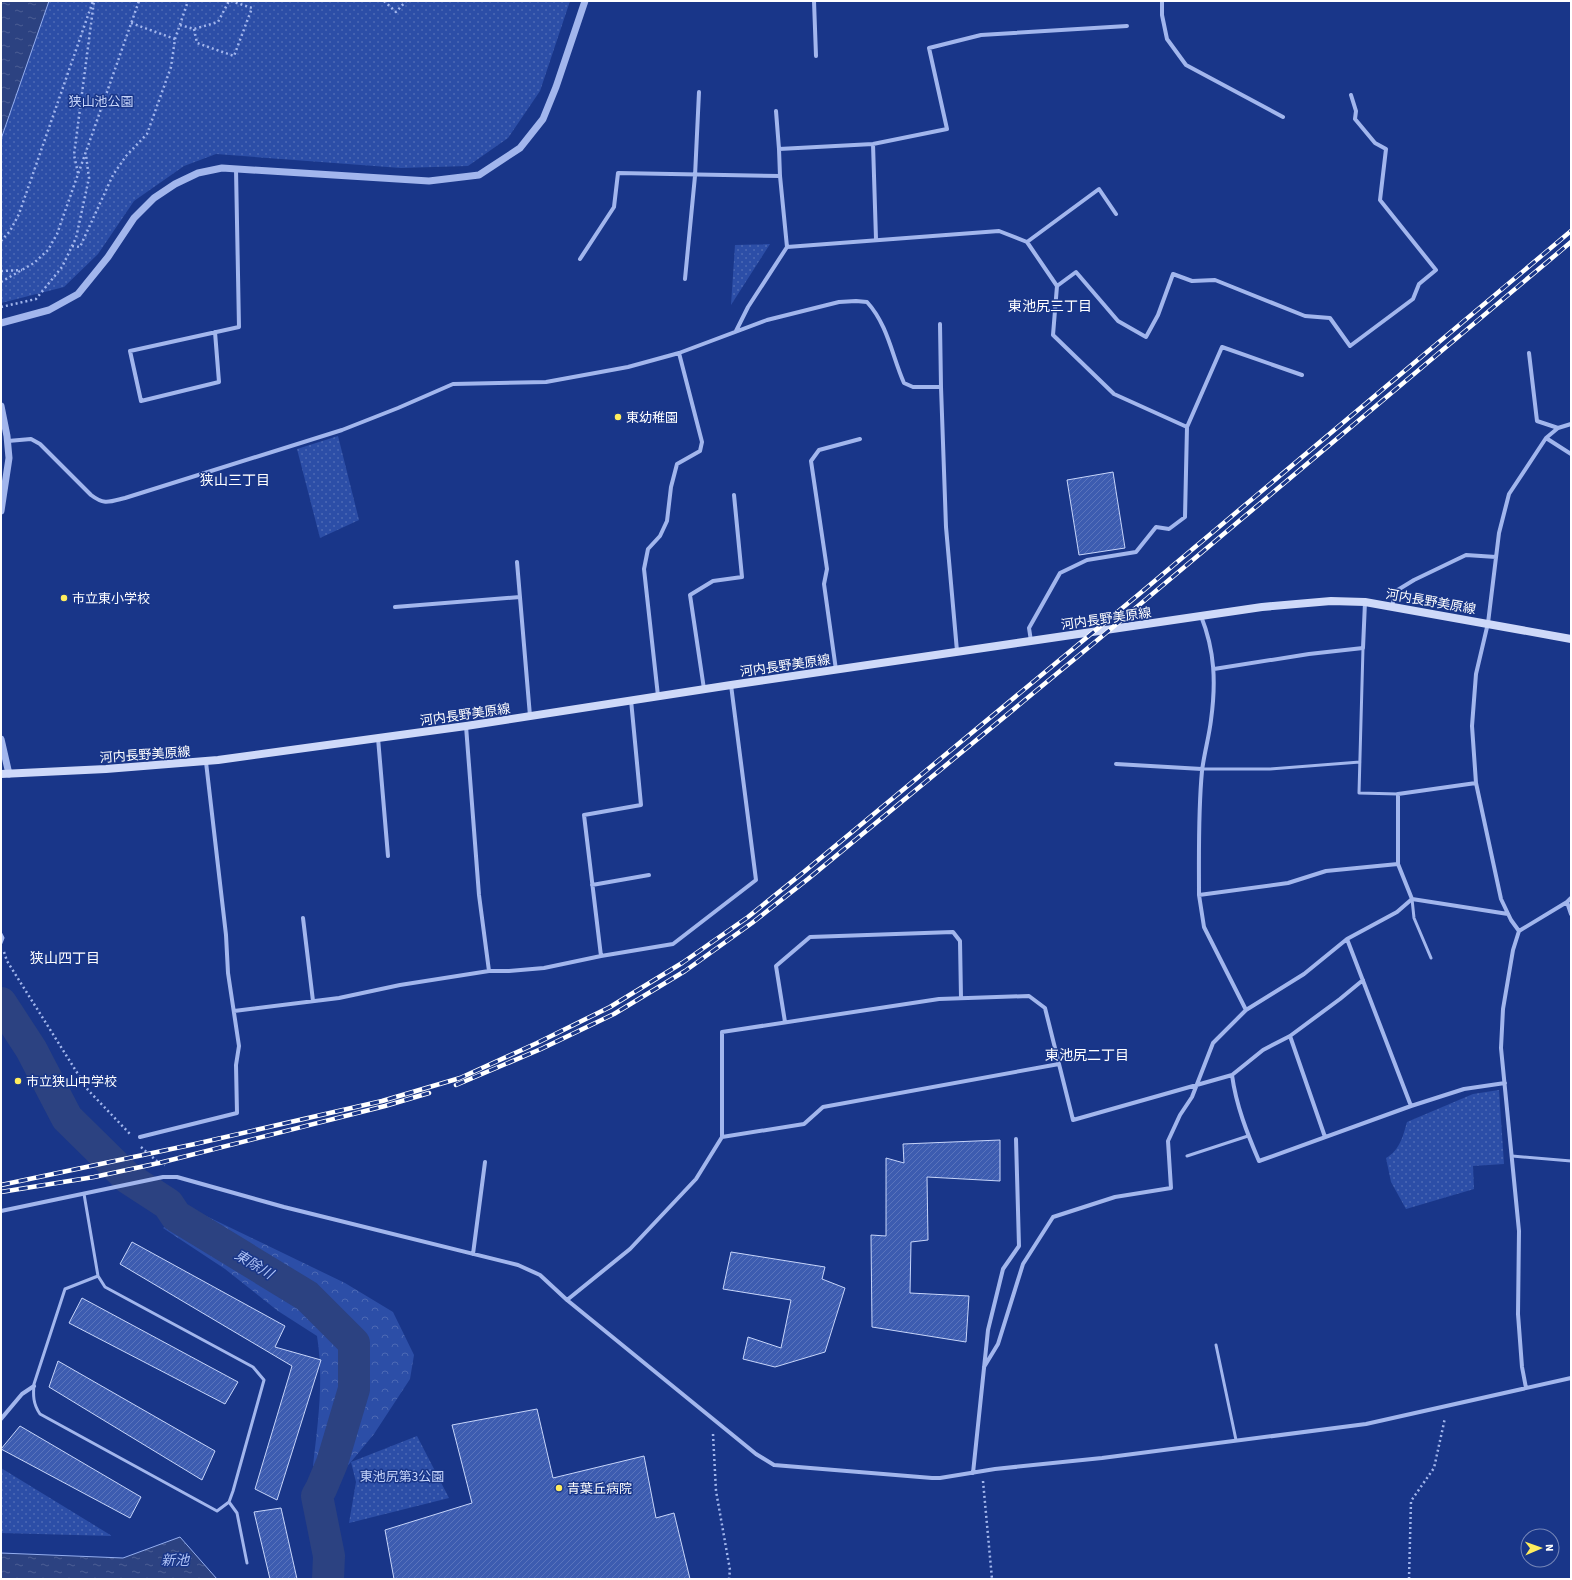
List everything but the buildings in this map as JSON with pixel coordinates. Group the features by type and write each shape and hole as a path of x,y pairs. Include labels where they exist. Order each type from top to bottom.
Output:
{"main road":[{"name":"河内長野美原線","path":"5,774 206,762 466,726 1262,606 1331,601 1365,602 1571,639"}],"street":[{"path":"1,323 49,310 78,294 108,257 134,218 154,198 175,184 198,173 222,168 429,181 479,175 520,148 543,119 556,87 585,1"},
{"path":"814,1 816,56"},
{"path":"1162,1 1162,15 1167,39 1186,65 1283,117"},
{"path":"779,149 873,144 947,128 930,48 981,35 1127,26"},
{"path":"685,279 695,176 699,92"},
{"path":"1057,286 1076,272 1118,321 1146,337 1158,315 1174,274 1192,281 1215,280 1304,316 1330,318 1350,346 1413,298 1419,284 1436,270 1380,200 1386,149 1375,143 1355,119 1356,111 1351,95"},
{"path":"736,331 748,308 787,247 780,176 776,111"},
{"path":"873,144 876,239"},
{"path":"215,332 219,382 141,401 130,351 215,332 239,327 236,169"},
{"path":"580,259 614,207 618,173 695,176 780,176"},
{"path":"1027,242 1099,189 1116,214"},
{"path":"787,247 876,239 999,231 1027,242 1057,286 1053,335 1114,394 1187,427"},
{"path":"8,441 31,439 40,444 91,495 100,502 109,502 342,430 453,384 546,382 628,367 679,353 767,320 839,302 856,300 867,302 876,312 888,337 904,383 913,387 941,387"},
{"path":"940,324 946,527 957,652"},
{"path":"1031,641 1029,628 1060,573 1087,560 1136,552 1156,527 1169,529 1185,517 1187,427 1222,347 1302,375"},
{"path":"658,696 644,568 648,548 660,536 668,521 671,487 678,464 700,451 702,442 679,353"},
{"path":"1529,353 1537,421 1558,428"},
{"path":"1,406 8,441 8,464 1,511"},
{"path":"1519,931 1511,920 1501,898 1476,783 1472,726 1476,674 1488,623 1499,533 1509,494 1546,438 1558,428 1571,424"},
{"path":"1546,438 1571,454"},
{"path":"836,670 824,584 826,569 811,461 819,450 860,439"},
{"path":"704,689 690,595 713,581 742,577 734,495"},
{"path":"1392,606 1396,591 1414,580 1466,555 1496,557"},
{"path":"517,562 530,716"},
{"path":"396,608 520,597"},
{"path":"1214,670 1309,654 1363,648 1365,602"},
{"path":"1201,616 1209,636 1214,670 1211,719 1202,769 1199,809 1199,896 1204,927 1246,1010"},
{"path":"234,1011 371,992 400,985 489,971 544,968 601,956 673,944 756,880 730,685"},
{"path":"601,956 584,815 641,805 631,700"},
{"path":"466,726 479,895 489,971"},
{"path":"378,738 388,856"},
{"path":"1,739 5,774"},
{"path":"140,1137 237,1113 236,1064 239,1046 228,974 226,935 206,762"},
{"path":"1116,764 1202,769"},
{"path":"1412,899 1398,864 1398,794 1476,783"},
{"path":"1199,896 1288,883 1326,871 1398,864"},
{"path":"592,885 649,876"},
{"path":"1526,1388 1522,1367 1518,1314 1519,1231 1501,1048 1503,1009 1513,950 1519,931 1567,902 1571,898"},
{"path":"984,1366 998,1344 1023,1264 1053,1217 1115,1197 1171,1188 1168,1141 1180,1115 1197,1085 1213,1042 1246,1010 1304,974 1347,939 1397,912 1412,899 1508,914"},
{"path":"1567,902 1571,914"},
{"path":"303,918 313,1001"},
{"path":"785,1022 776,966 810,937 953,932 960,941 961,998"},
{"path":"1347,939 1411,1106"},
{"path":"566,1300 630,1249 696,1180 722,1137 722,1032 939,999 1029,996 1045,1008 1072,1120 1232,1075 1263,1050 1290,1036 1340,999 1362,980"},
{"path":"1290,1036 1325,1137"},
{"path":"722,1137 804,1124 822,1108 1059,1064"},
{"path":"1232,1075 1234,1092 1248,1136 1259,1161 1411,1106 1464,1089 1504,1083"},
{"path":"973,1472 988,1330 1002,1268 1019,1246 1016,1139"},
{"path":"473,1254 485,1162"},
{"path":"1,1212 153,1179 177,1177 284,1207 529,1269 540,1275 566,1300 756,1454 774,1465 932,1478 1366,1424 1571,1378"},
{"path":"1,1419 22,1394 34,1386"},
{"path":"1,1412 6,1413"}],"lane":[{"path":"1363,648 1359,793 1398,794"},
{"path":"1202,769 1270,768 1360,762"},
{"path":"1412,899 1414,918 1431,958"},
{"path":"1,934 3,938 1,943"},
{"path":"1187,1156 1248,1136"},
{"path":"1512,1156 1571,1161"},
{"path":"84,1194 98,1276 105,1287 253,1367 264,1380 233,1491 229,1502 217,1511 40,1414 33,1399 34,1386 65,1289 98,1276"},
{"path":"1216,1345 1236,1440"},
{"path":"229,1502 237,1513 247,1563"}],"path":[{"path":"78,174 74,155 93,1"},
{"path":"1,241 10,231 19,214 93,1"},
{"path":"1,282 24,270 48,250 54,239 86,153 139,1"},
{"path":"72,246 80,247 113,175 126,156 147,134 171,67 175,39 188,1"},
{"path":"180,25 194,29 218,22 230,1 252,8 234,56 197,43 194,29"},
{"path":"384,1 396,12 406,1"},
{"path":"131,23 175,39"},
{"path":"1,308 36,299 62,267 76,238 89,178 86,153"},
{"path":"1,271 24,270"},
{"path":"3,950 7,961 88,1090 130,1134 132,1138"},
{"path":"139,1146 159,1163 169,1167 177,1177"},
{"path":"1408,1579 1411,1501 1434,1468 1447,1405"},
{"path":"718,1423 713,1430 716,1491 730,1570 729,1579"},
{"path":"982,1471 992,1579"}],"green space":[{"name":"狭山池公園","path":"1,1 570,1 540,91 508,138 468,166 401,168 216,154 184,166 134,201 98,254 64,287 1,303"},
{"path":"770,244 731,305 735,245"},
{"path":"338,436 359,520 320,538 297,449"},
{"path":"1499,1090 1504,1164 1473,1166 1474,1189 1406,1209 1391,1182 1386,1158 1398,1147 1407,1122 1473,1094"},
{"path":"200,1213 345,1283 393,1312 414,1355 410,1379 374,1434 336,1480 313,1466 320,1385 317,1336 278,1311 225,1269 163,1228"},
{"name":"東池尻第3公園","path":"417,1436 449,1498 349,1523 356,1482 351,1462"},
{"path":"1,1468 112,1536 1,1533"}],"water":[{"path":"1,1 49,1 1,139"},
{"name":"新池","path":"180,1537 217,1579 1,1579 1,1553 123,1558"}],"waterway":[{"name":"東除川","path":"1,1003 31,1049 67,1118 128,1178 168,1204 176,1216 307,1296 354,1343 354,1389 332,1463 317,1496 329,1556 328,1579"}],"railway":[{"path":"1,1185 195,1144 382,1101 460,1078 537,1043 610,1007 682,963 748,917 805,871 1138,595 1571,231"},
{"path":"456,1085 541,1049 614,1014 685,971 752,923 808,879 1094,643 1571,242"},
{"path":"1,1192 94,1177 159,1163 385,1106 429,1093"}],"place":[{"name":"東幼稚園","path":"618,417"},
{"name":"市立東小学校","path":"64,598"},
{"name":"市立狭山中学校","path":"18,1081"},
{"name":"青葉丘病院","path":"559,1488"}],"district":[{"name":"東池尻三丁目","path":"1050,306"},
{"name":"狭山三丁目","path":"235,480"},
{"name":"狭山四丁目","path":"65,958"},
{"name":"東池尻二丁目","path":"1087,1055"}]}
